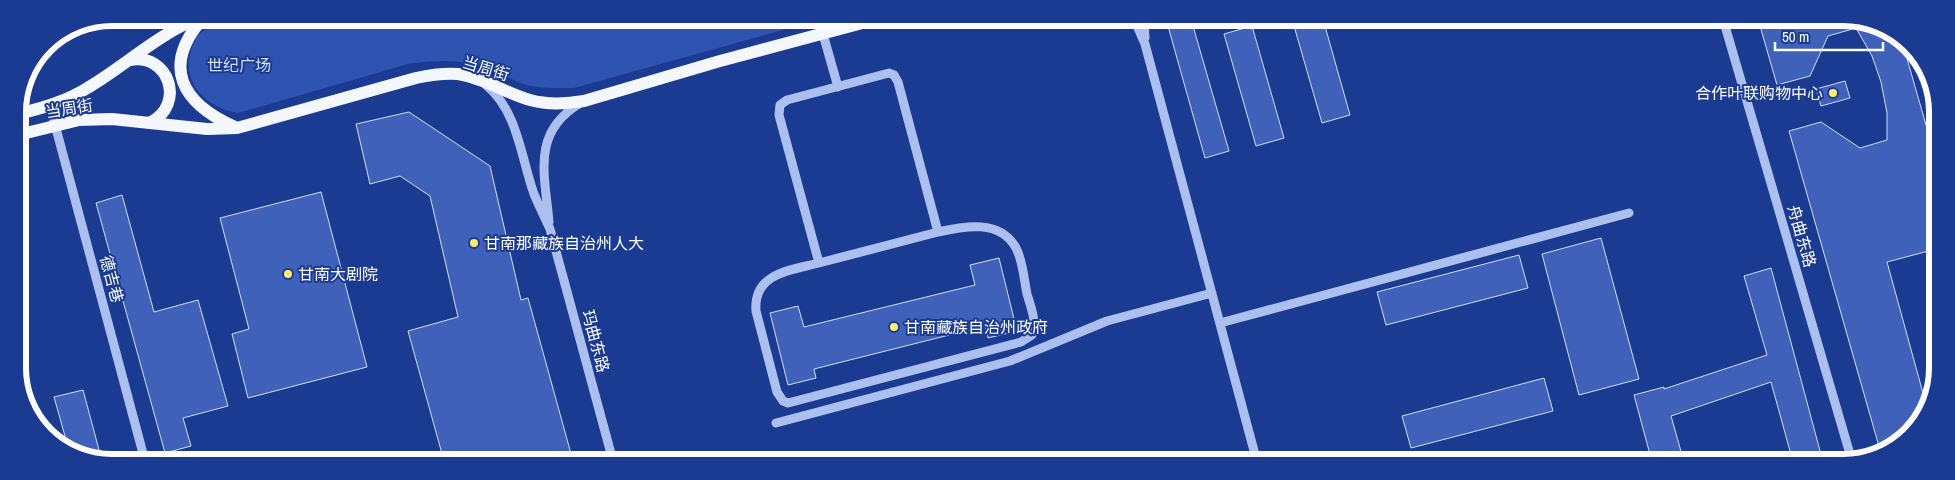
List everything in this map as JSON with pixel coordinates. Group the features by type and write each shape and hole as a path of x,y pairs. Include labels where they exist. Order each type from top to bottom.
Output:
{"main road":[{"name":"当周街","path":"26,112 50,106 88,88 170,31 181,26"},
{"path":"196,26 190,33 182,52 180,70 185,88 195,103 204,111 237,128"},
{"name":"当周街","path":"26,133 79,120 112,119 207,129 237,128 416,78 448,74 478,79 538,102 564,104 584,101 852,26"},
{"path":"129,60 150,60 161,68 165,75 169,90 169,105 164,114 151,122"}],"street":[{"path":"1137,26 1144,44 1255,454"},
{"path":"1144,26 1144,44"},
{"name":"舟曲东路","path":"1725,26 1850,454"},
{"path":"823,34 838,86"},
{"path":"819,263 779,110 780,105 787,100 838,86 889,73 896,78 938,232"},
{"path":"478,79 491,90 507,111 534,194 550,230"},
{"path":"550,230 542,165 546,144 557,122 567,111 584,101"},
{"name":"德吉巷","path":"50,106 143,454"},
{"path":"1220,323 1629,213"},
{"path":"966,226 981,226 1000,233 1012,243 1018,254 1034,322 1032,335 1021,342 788,402 783,401 777,392 756,311 756,297 764,282 772,276 819,263 938,232 966,226"},
{"name":"玛曲东路","path":"550,230 611,454"},
{"path":"776,423 1010,361 1107,322 1212,293"}],"green space":[{"name":"世纪广场","path":"210,26 797,26 574,88 530,86 483,66 468,63 451,61 425,62 408,64 238,113 217,106 207,100 194,84 190,74 189,63 193,45 197,37"}],"building":[{"path":"1168,26 1193,26 1229,151 1205,158"},
{"path":"1252,26 1284,138 1256,146 1224,34"},
{"path":"1294,26 1325,26 1350,115 1322,123"},
{"path":"1760,26 1843,26 1860,28 1886,38 1905,53 1929,136 1929,251 1887,262 1924,396 1917,411 1900,433 1880,445 1878,443 1789,131 1821,122 1860,148 1887,140 1887,113 1881,82 1872,56 1856,28 1828,36 1810,76 1777,85"},
{"path":"1845,81 1850,98 1821,106 1816,89"},
{"path":"409,112 490,166 521,300 528,298 571,454 442,454 408,331 458,317 430,196 400,176 370,184 356,124"},
{"name":"甘南大剧院","path":"321,192 367,367 248,398 232,334 249,329 220,218"},
{"path":"122,195 154,312 198,300 228,406 183,418 191,446 165,453 96,203"},
{"path":"1601,238 1639,379 1579,395 1542,254"},
{"path":"1519,255 1528,288 1386,325 1377,292"},
{"name":"甘南藏族自治州政府","path":"999,258 1017,331 988,338 985,326 814,369 816,378 788,385 770,313 798,306 804,327 975,285 970,265"},
{"path":"1771,268 1821,454 1791,454 1771,382 1671,416 1682,454 1650,454 1634,395 1664,387 1664,389 1767,355 1744,276"},
{"path":"1544,378 1553,411 1411,448 1402,416"},
{"path":"83,390 100,453 79,447 66,440 54,397"}],"place":[{"name":"合作叶联购物中心","path":"1833,93"},
{"name":"甘南那藏族自治州人大","path":"474,243"},
{"name":"甘南大剧院","path":"288,274"},
{"name":"甘南藏族自治州政府","path":"894,327"}]}
